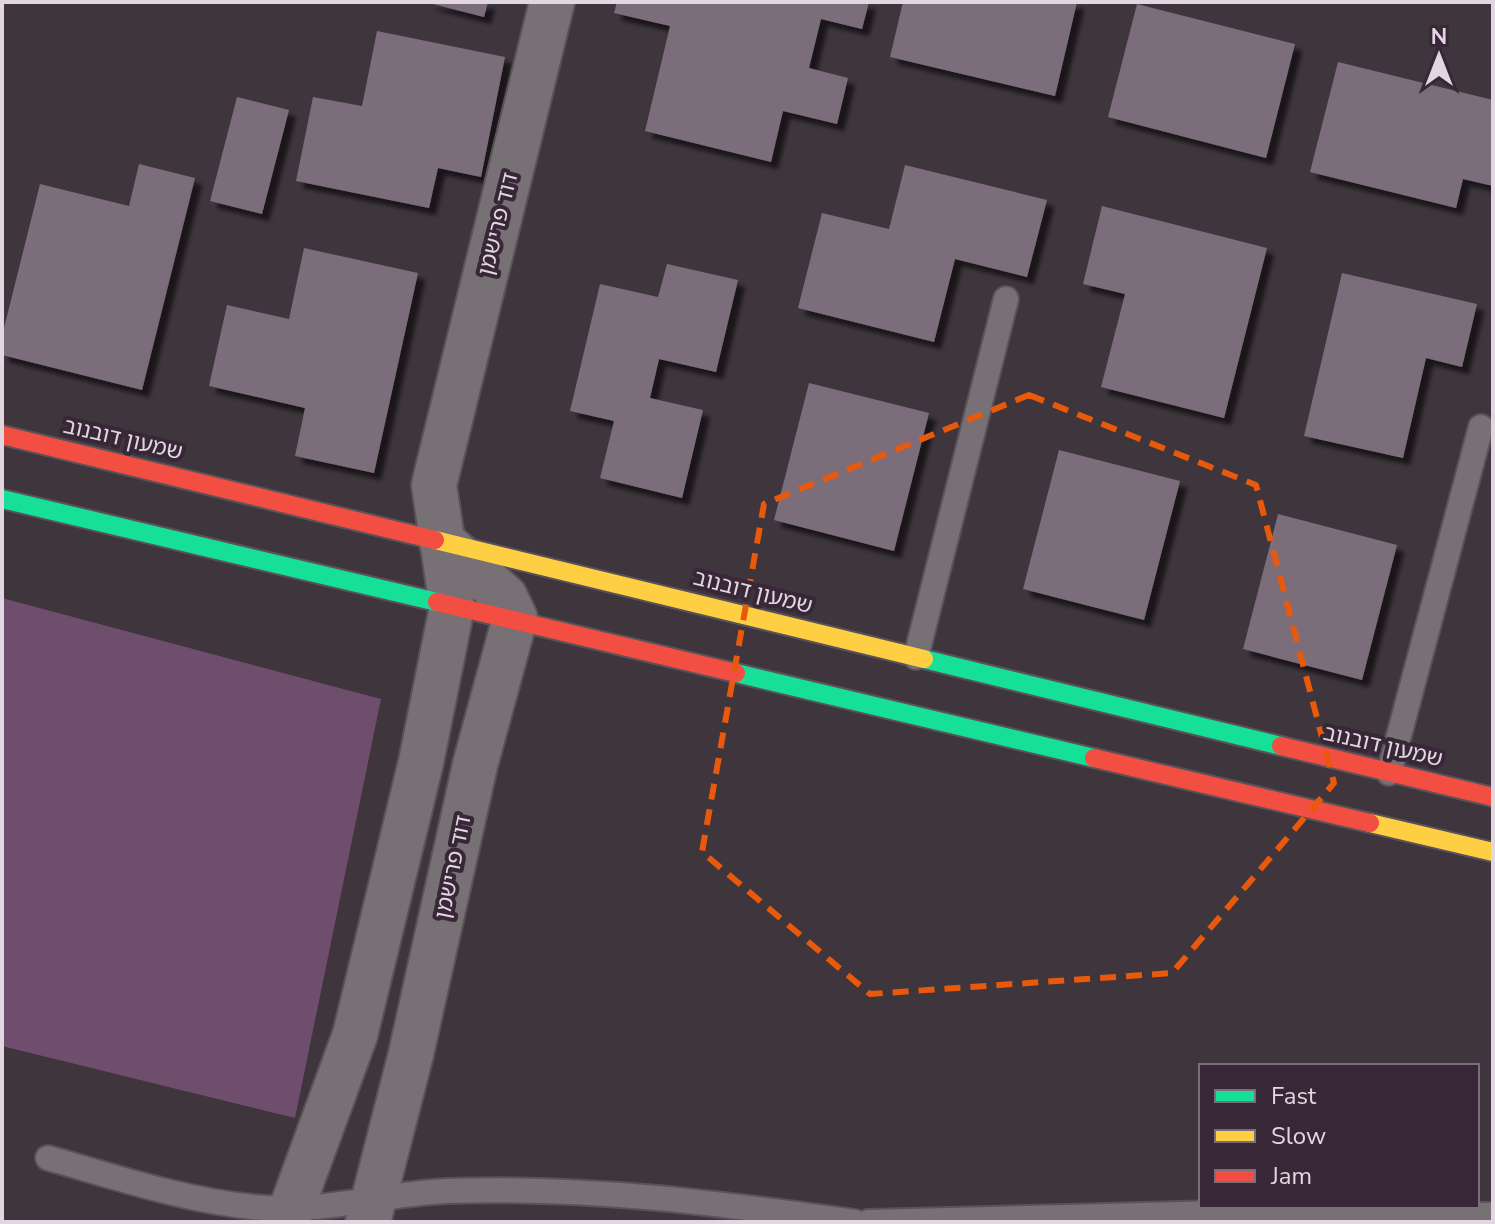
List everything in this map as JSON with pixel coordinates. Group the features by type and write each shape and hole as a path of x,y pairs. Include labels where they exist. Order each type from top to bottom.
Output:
{"street":[{"name":"דוד פרישמן","path":"302,1216 355,1035 421,762 452,607 434,485 552,2"},
{"name":"שמעון דובנוב","path":"2,435 1493,797"},
{"path":"2,499 1493,852"},
{"path":"441,540 505,597 515,618"},
{"name":"דוד פרישמן","path":"372,1209 411,1054 475,765 515,618"}],"lane":[{"path":"916,657 1006,299"},
{"path":"1389,773 1481,427"},
{"path":"48,1158 203,1200 302,1216 372,1209 446,1191 612,1193 855,1222"},
{"path":"868,1222 1326,1212 1493,1215"}],"highlighted area":[{"path":"1029,395 1256,485 1334,783 1172,973 870,994 702,852 764,504"}],"shaded area":[{"path":"2,598 381,699 295,1118 2,1046"}],"building":[{"path":"425,2 488,2 484,17"},
{"path":"617,2 869,2 862,29 821,19 809,68 848,78 837,124 783,111 771,162 645,131 670,26 614,13"},
{"path":"903,2 1077,2 1055,96 890,57"},
{"path":"1137,4 1295,44 1266,158 1108,117"},
{"path":"377,31 505,57 481,177 438,168 429,208 296,181 313,97 362,106"},
{"path":"1338,62 1493,100 1493,186 1463,179 1456,208 1310,172"},
{"path":"237,97 289,110 262,214 210,201"},
{"path":"139,164 195,178 142,390 2,355 2,336 40,184 129,206"},
{"path":"905,165 1047,200 1027,277 955,259 934,342 798,308 822,213 889,229"},
{"path":"1102,206 1267,248 1224,418 1101,387 1125,294 1083,284"},
{"path":"304,248 418,273 374,473 295,456 305,408 209,386 227,305 289,319"},
{"path":"667,264 738,280 716,372 659,359 650,398 703,410 682,498 600,478 614,421 570,411 600,284 658,297"},
{"path":"1342,273 1477,304 1462,367 1426,358 1403,458 1304,436"},
{"path":"809,383 929,413 894,551 774,520"},
{"path":"1059,450 1180,481 1144,620 1023,589"},
{"path":"1278,514 1397,545 1362,680 1243,649"}],"traffic: fast":[{"path":"2,499 437,602"},
{"path":"924,659 1281,746"},
{"path":"736,673 1094,758"}],"traffic: slow":[{"path":"435,540 924,659"},
{"path":"1370,823 1493,852"}],"traffic: jam":[{"path":"2,435 435,540"},
{"path":"437,602 736,673"},
{"path":"1281,746 1493,797"},
{"path":"1094,758 1370,823"}]}
